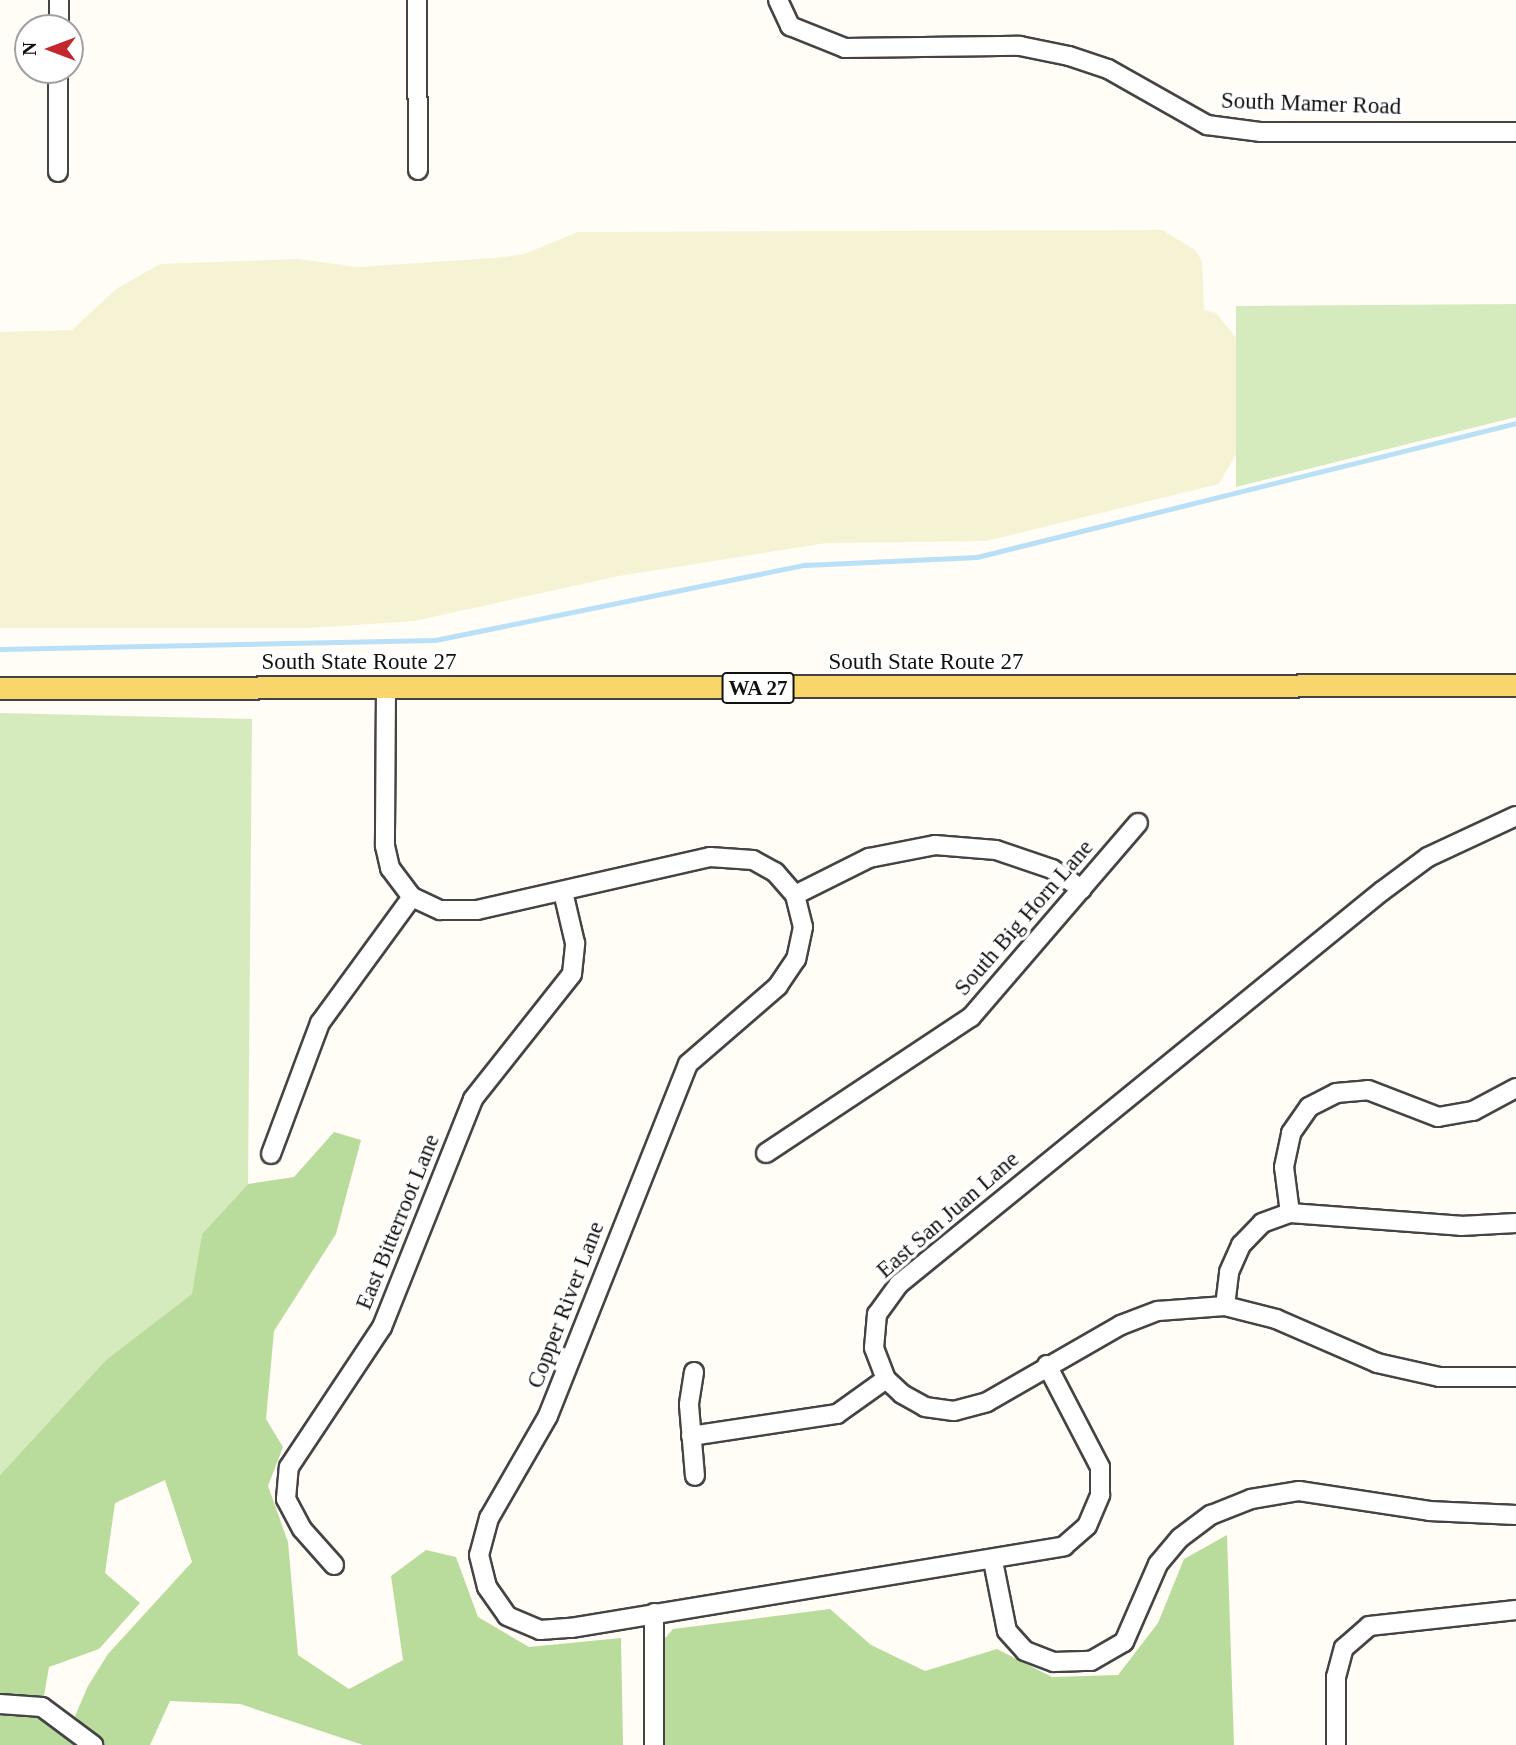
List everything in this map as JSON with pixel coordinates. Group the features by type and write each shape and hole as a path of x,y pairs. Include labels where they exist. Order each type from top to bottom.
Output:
{"main road":[{"name":"South State Route 27","path":"0,688 1516,685"}],"street":[{"path":"417,0 418,170"},
{"name":"South Mamer Road","path":"778,0 790,26 845,48 1020,46 1069,56 1108,69 1207,125 1260,132 1516,132"},
{"path":"58,84 58,172"},
{"path":"386,688 385,846 390,868 412,897 440,910 477,910 710,857 753,860 795,895 869,858 935,845 996,850 1052,869 1082,889"},
{"name":"East San Juan Lane","path":"886,1379 874,1348 877,1314 899,1283 1419,864 1516,816"},
{"name":"South Big Horn Lane","path":"766,1153 971,1017 1138,823"},
{"name":"East Bitterroot Lane","path":"334,1565 286,1499 289,1467 382,1327 473,1099 572,974 575,943 563,892"},
{"name":"Copper River Lane","path":"795,895 803,927 796,959 778,986 688,1064 548,1416 489,1518 479,1555 487,1587 507,1616 540,1630 993,1561 1064,1546 1087,1526 1100,1495 1096,1455 1047,1366"},
{"path":"271,1154 320,1023 412,897"},
{"path":"1290,1213 1284,1167 1291,1133 1309,1107 1336,1093 1368,1090 1438,1117 1473,1111 1516,1088"},
{"path":"1225,1306 1229,1272 1241,1245 1262,1223 1290,1213 1461,1226 1516,1223"},
{"path":"691,1436 837,1414 886,1379 925,1407 954,1411 987,1402 1047,1366 1158,1311 1225,1306 1276,1319 1377,1363 1439,1377 1516,1377"},
{"path":"695,1372 691,1436 695,1476"},
{"path":"993,1561 1000,1612 1025,1651 1054,1662 1091,1661 1124,1642 1158,1564 1180,1538 1210,1515 1251,1499 1299,1491 1429,1511 1516,1515"},
{"path":"1336,1745 1336,1677 1344,1648 1368,1626 1516,1610"},
{"path":"654,1613 654,1745"},
{"path":"0,1704 42,1707 93,1745"}],"shaded area":[{"path":"1162,230 1195,250 1202,261 1204,310 1216,313 1237,339 1236,454 1219,484 986,541 826,543 619,576 414,621 310,628 0,628 0,332 72,330 116,289 160,264 298,259 357,267 495,258 524,254 578,232"}],"green space":[{"path":"1516,304 1516,417 1236,487 1236,306"},
{"path":"0,713 252,719 248,1184 202,1234 193,1294 106,1360 0,1475"},
{"path":"334,1132 361,1140 336,1234 274,1331 266,1419 283,1447 268,1486 288,1542 298,1655 349,1689 403,1660 391,1576 426,1550 456,1557 478,1617 529,1647 621,1638 623,1745 363,1745 240,1704 170,1701 150,1745 101,1745 75,1716 88,1686 108,1654 192,1562 165,1480 115,1503 105,1573 140,1603 99,1649 49,1667 43,1702 0,1699 0,1475 106,1360 192,1294 202,1234 248,1184 294,1177"},
{"path":"1227,1535 1234,1745 661,1745 661,1643 673,1629 830,1609 871,1645 925,1671 997,1649 1052,1677 1118,1675 1158,1623 1184,1559"},
{"path":"0,1709 40,1712 88,1745 0,1745"}],"waterway":[{"path":"0,649 435,640 805,565 977,557 1516,423"}]}
